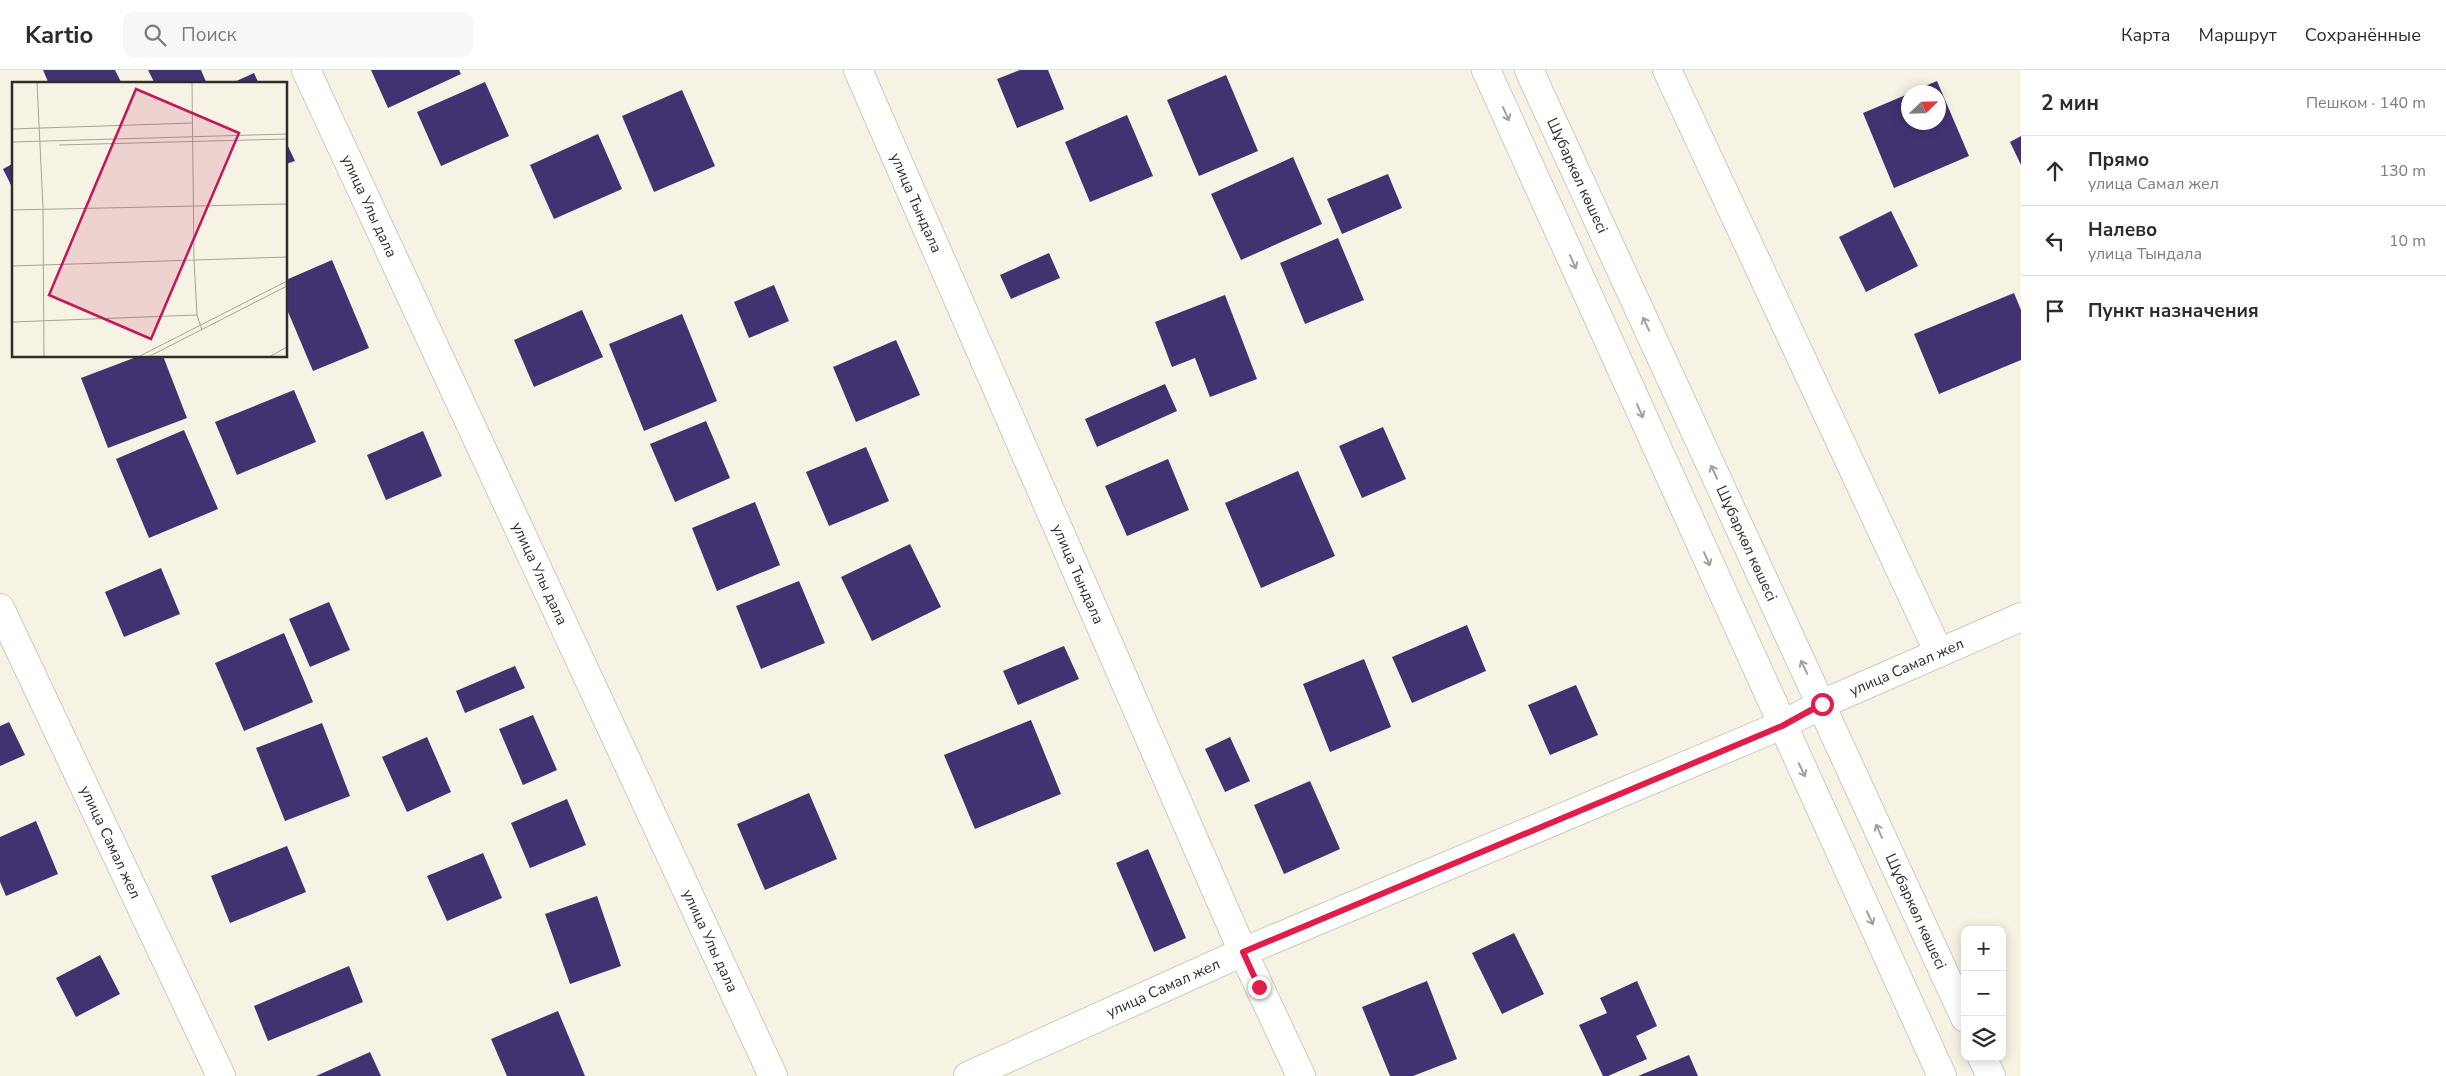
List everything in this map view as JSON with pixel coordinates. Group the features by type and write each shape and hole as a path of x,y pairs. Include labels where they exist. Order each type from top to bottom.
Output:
{"street":[{"name":"улица Улы дала","path":"306,70 773,1076"},
{"name":"улица Тындала","path":"858,70 1243,952 1301,1076"},
{"path":"1486,70 1942,1076"},
{"name":"Шұбаркөл көшесі","path":"1529,70 1964,1016"},
{"path":"1667,70 1939,653"},
{"name":"улица Самал жел","path":"0,608 221,1076"},
{"name":"улица Самал жел","path":"968,1076 1243,952 1782,726 1822,704 2021,617"},
{"path":"1984,1061 1991,1076"}],"building":[{"path":"43,70 115,70 121,82 48,82"},
{"path":"148,70 201,70 206,82 154,82"},
{"path":"371,70 459,70 461,74 388,108"},
{"path":"1020,70 1048,70 1064,109 1017,128 997,79"},
{"path":"254,73 258,82 234,82"},
{"path":"1226,75 1258,151 1199,176 1167,100"},
{"path":"1937,81 1939,85 1928,85"},
{"path":"485,82 509,136 441,166 417,112"},
{"path":"682,90 715,166 654,192 622,116"},
{"path":"1901,97 1901,130 1946,130 1946,102 1969,156 1894,188 1863,113"},
{"path":"1127,115 1153,176 1090,202 1065,142"},
{"path":"598,134 622,189 554,219 530,165"},
{"path":"2021,136 2021,165 2010,142"},
{"path":"288,146 295,161 288,163"},
{"path":"1293,157 1322,224 1241,260 1211,194"},
{"path":"12,164 12,187 3,169"},
{"path":"1388,174 1402,208 1342,234 1327,199"},
{"path":"1891,211 1918,266 1866,292 1839,237"},
{"path":"1338,238 1364,300 1305,324 1280,263"},
{"path":"1049,253 1060,278 1011,299 1000,275"},
{"path":"332,260 369,348 313,371 288,312 288,279"},
{"path":"774,285 789,321 749,338 734,302"},
{"path":"2014,293 2021,310 2021,360 1939,394 1914,334"},
{"path":"1225,295 1257,379 1210,397 1195,358 1172,367 1155,322"},
{"path":"582,310 603,357 534,387 514,340"},
{"path":"682,314 717,401 644,431 609,344"},
{"path":"896,340 920,395 856,422 833,367"},
{"path":"134,358 164,358 187,418 108,448 81,378"},
{"path":"1165,384 1177,411 1097,447 1085,419"},
{"path":"294,390 316,442 237,475 215,422"},
{"path":"706,421 730,478 675,502 650,444"},
{"path":"1383,427 1406,479 1362,498 1339,446"},
{"path":"184,430 218,509 149,538 116,459"},
{"path":"423,431 442,476 386,500 367,455"},
{"path":"866,447 889,501 829,526 806,472"},
{"path":"1168,459 1189,510 1127,536 1105,486"},
{"path":"1298,471 1335,556 1261,588 1225,503"},
{"path":"755,502 780,565 717,591 692,528"},
{"path":"910,544 941,607 872,641 841,577"},
{"path":"161,568 180,614 124,637 105,592"},
{"path":"799,581 825,643 761,669 736,606"},
{"path":"329,602 350,650 310,667 289,619"},
{"path":"1467,625 1486,671 1412,703 1392,657"},
{"path":"284,633 313,702 244,731 215,663"},
{"path":"1064,646 1079,679 1018,705 1003,671"},
{"path":"1364,659 1391,727 1330,752 1303,684"},
{"path":"515,666 525,688 465,713 456,691"},
{"path":"1576,685 1598,735 1550,755 1528,705"},
{"path":"533,715 557,770 523,785 499,729"},
{"path":"1031,720 1061,794 975,829 944,755"},
{"path":"9,722 25,755 0,766 0,726"},
{"path":"322,723 350,796 285,821 256,748"},
{"path":"427,737 451,792 407,812 382,757"},
{"path":"1230,737 1250,781 1225,792 1205,749"},
{"path":"1310,781 1340,849 1284,874 1254,805"},
{"path":"809,793 837,859 765,890 737,824"},
{"path":"567,799 586,845 530,868 511,823"},
{"path":"36,821 58,874 6,896 0,882 0,837"},
{"path":"287,846 306,892 230,923 211,876"},
{"path":"1148,849 1186,938 1154,952 1116,863"},
{"path":"483,853 502,898 447,921 427,876"},
{"path":"597,896 621,966 570,984 545,914"},
{"path":"1514,933 1544,994 1502,1014 1472,953"},
{"path":"100,955 120,994 76,1017 56,978"},
{"path":"349,966 363,1002 268,1041 254,1006"},
{"path":"1427,981 1457,1059 1413,1076 1390,1076 1362,1007"},
{"path":"1637,981 1657,1026 1636,1036 1647,1059 1608,1076 1603,1076 1579,1025 1607,1013 1600,998"},
{"path":"558,1011 585,1076 507,1076 491,1039"},
{"path":"370,1052 381,1076 316,1076"},
{"path":"1689,1055 1698,1076 1638,1076"}],"route":[{"path":"1259,987 1243,952 1782,726 1822,704"}]}
